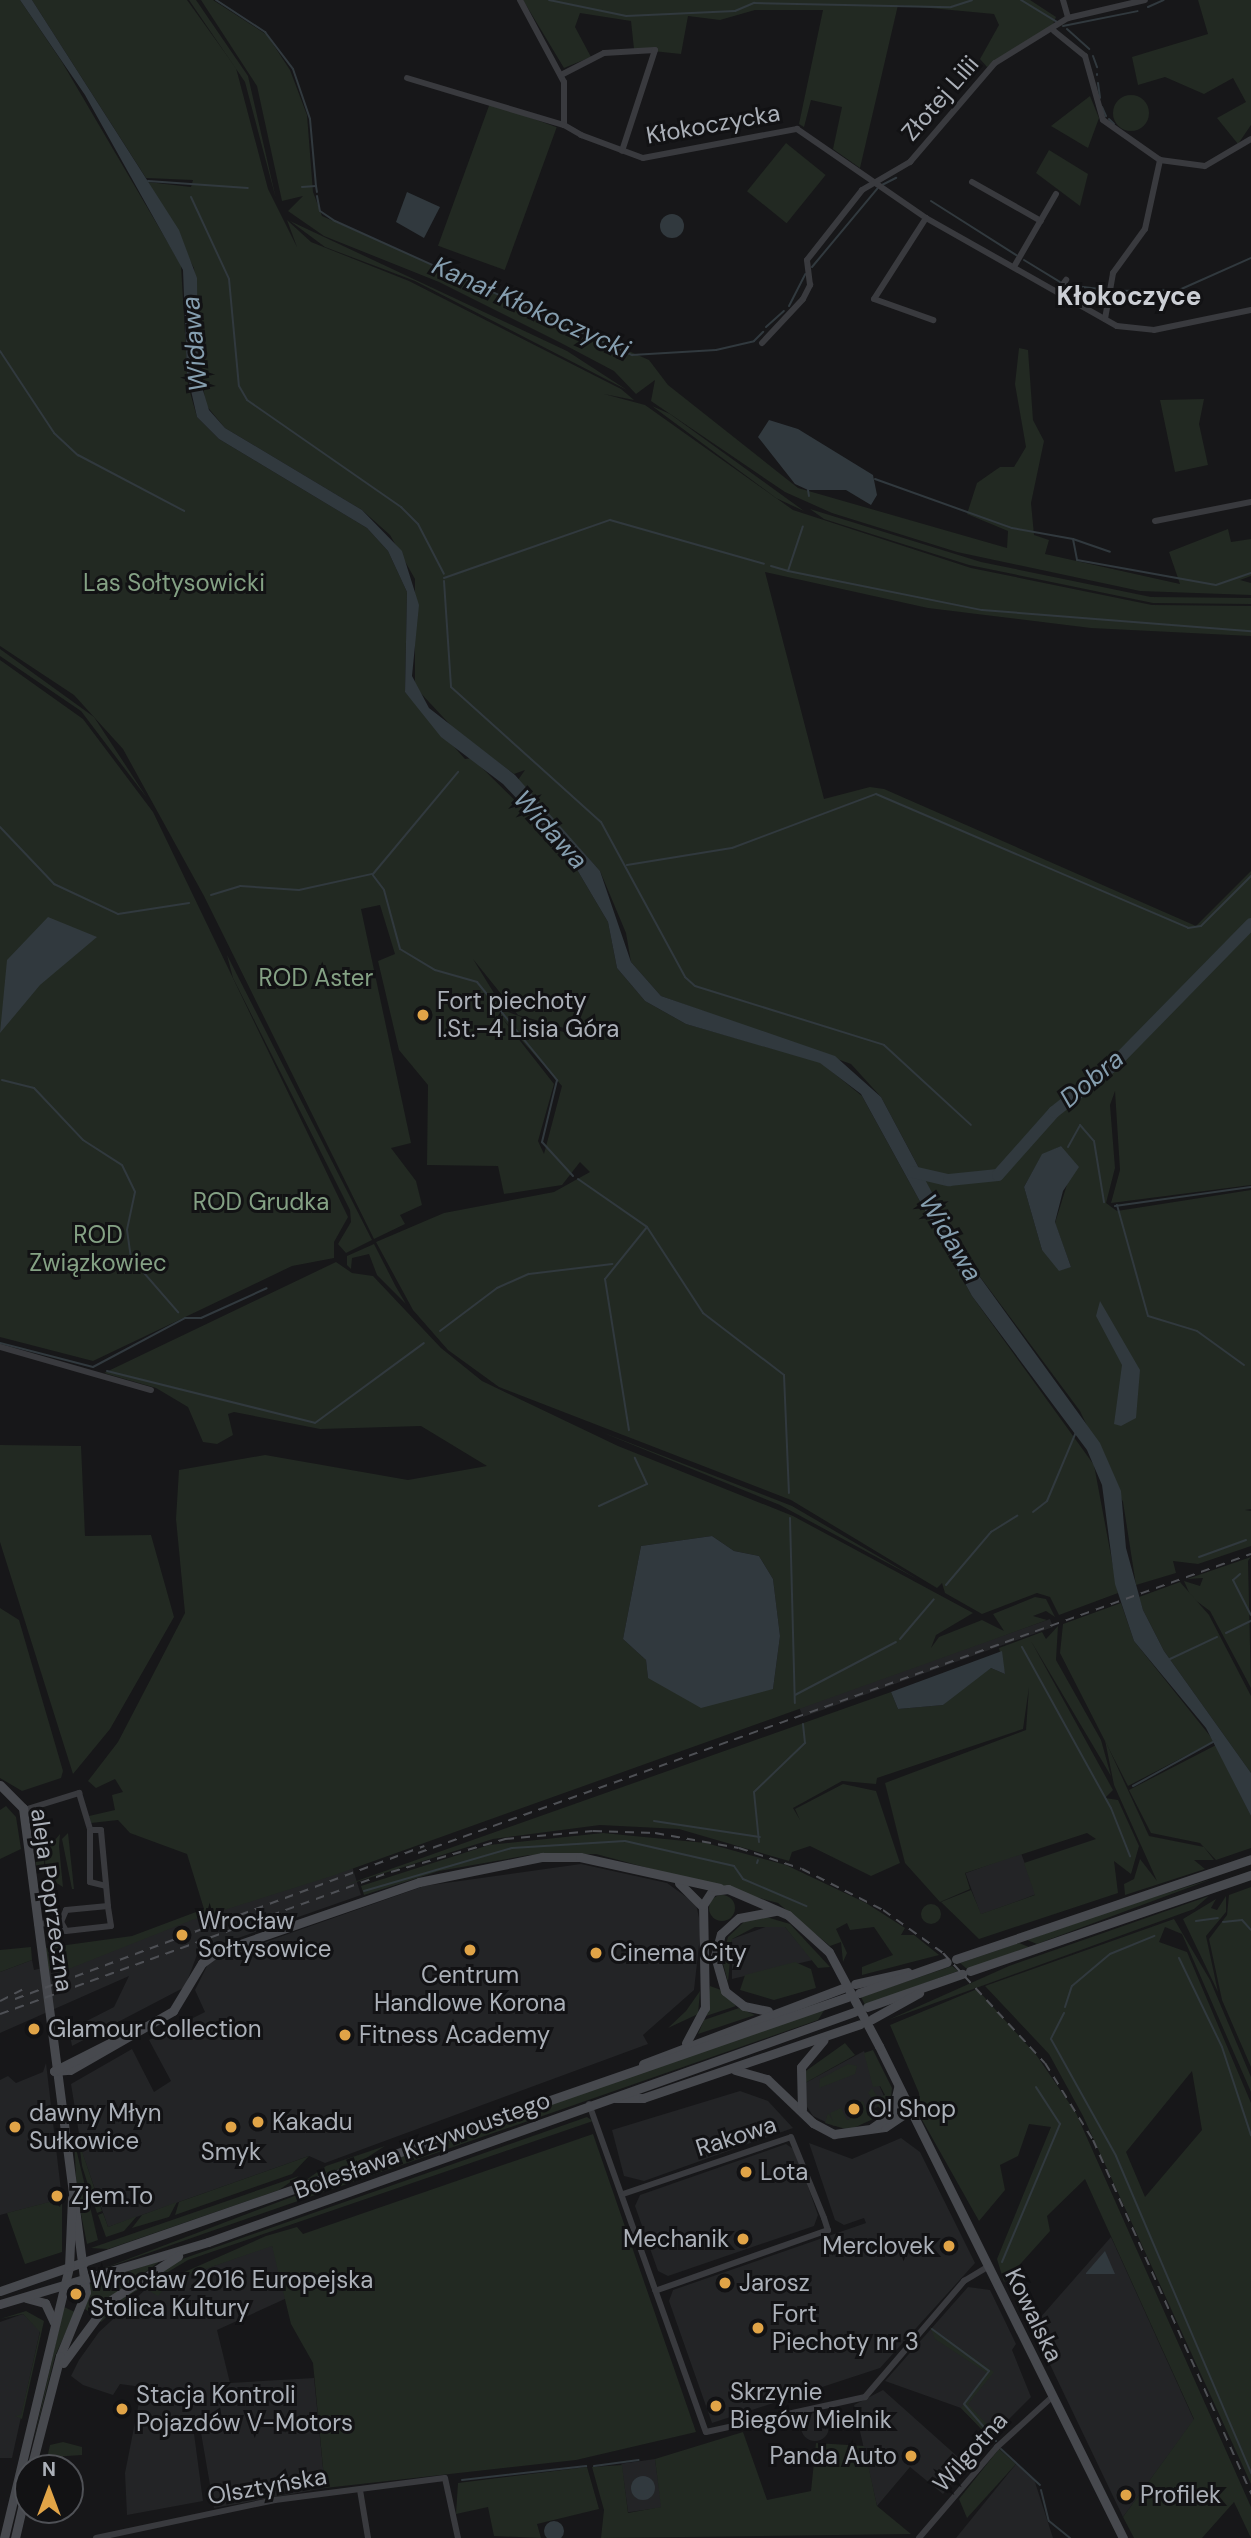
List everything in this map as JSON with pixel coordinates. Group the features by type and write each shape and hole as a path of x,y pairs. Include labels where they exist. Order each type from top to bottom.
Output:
{"main road":[{"name":"aleja Poprzeczna","path":"0,1785 24,1810 54,2071 83,2262 85,2300 56,2376"},
{"path":"54,2071 69,2070 153,2023 183,2002 199,1967 217,1952 419,1882 542,1857 598,1860 720,1888 785,1913"},
{"path":"857,1988 923,1970 1251,1859"},
{"path":"867,2007 1251,1875"},
{"path":"665,1876 694,1892 714,1925 733,1923 755,1912 785,1913"},
{"path":"686,2043 704,2013 704,1912 720,1888"},
{"path":"735,1893 741,1908 715,1954 721,1985 748,2007 776,2011"},
{"name":"Kowalska","path":"785,1913 829,1952 879,2046 1123,2538"},
{"path":"872,2019 928,1987"},
{"name":"Bolesława Krzywoustego","path":"0,2291 626,2073 845,1993 776,2011"},
{"path":"626,2073 686,2043 776,2011"},
{"name":"Bolesława Krzywoustego","path":"0,2304 208,2242 855,2012"},
{"path":"54,2071 72,2058 153,2023"},
{"path":"606,2099 643,2098 860,2024"},
{"path":"802,2109 802,2067 830,2035"},
{"path":"50,2040 72,2058"},
{"path":"58,2093 69,2070"},
{"path":"726,2071 763,2077 834,2134 893,2124 911,2110"},
{"path":"870,2130 894,2110 897,2082"},
{"path":"893,2124 922,2132"},
{"name":"aleja Poprzeczna","path":"4,2538 69,2267 72,2196"},
{"path":"36,2454 56,2376 107,2302 145,2273 208,2242"},
{"path":"21,2298 46,2303 54,2325"}],"street":[{"path":"520,0 561,75 564,125"},
{"path":"1063,0 1068,19 1145,0"},
{"name":"Złotej Lilii","path":"762,343 799,305 810,285 807,260 874,183 910,162 995,63 1054,31 1068,19"},
{"path":"1054,31 1085,56 1103,120 1160,160 1205,166 1251,139"},
{"path":"561,75 604,53 655,51 622,151"},
{"name":"Kłokoczycka","path":"407,78 564,125 622,151 651,157 797,129 926,218 1015,265 1105,319 1144,331 1251,310"},
{"path":"1105,319 1106,293 1117,263 1142,237 1160,160"},
{"path":"972,183 1041,221"},
{"path":"1015,265 1056,194"},
{"path":"926,218 874,299 933,320"},
{"path":"1058,291 1066,280"},
{"path":"1082,305 1106,293"},
{"path":"1155,521 1251,502"},
{"path":"0,1347 151,1390"},
{"path":"24,1810 79,1793 90,1830 90,1882 106,1886"},
{"path":"61,1922 66,1931 111,1926 101,1830 90,1830"},
{"path":"61,1922 66,1910 108,1906"},
{"path":"37,1924 61,1922"},
{"path":"589,2105 706,2432 865,2397 964,2281 989,2266"},
{"name":"Rakowa","path":"622,2194 791,2137 824,2218 828,2230 655,2291"},
{"name":"Wilgotna","path":"919,2538 997,2447 1053,2396"},
{"name":"Olsztyńska","path":"96,2538 275,2500 445,2478 458,2538"},
{"path":"359,2490 368,2538"}],"shaded area":[{"path":"1050,1619 1053,1627 803,1717 799,1707"},
{"path":"1021,1853 1036,1894 981,1915 966,1873"},
{"path":"351,1863 361,1895 198,1952 185,1987 72,2046 69,2030 114,2007 129,1976 0,2033 0,1972 32,1960 34,1970 51,1966"},
{"path":"581,1864 667,1883 696,1904 701,1927 694,1990 643,2035 648,2044 325,2163 309,2156 108,2227 82,2152 71,2084 132,2049 154,2092 171,2081 149,2040 205,2012 195,1990 209,1962 424,1886"},
{"path":"774,1924 785,1927 813,1960 732,1979 732,1939"},
{"path":"864,2051 887,2103 834,2126 813,2116 804,2102 805,2083"},
{"path":"46,2063 62,2199 0,2215 0,2080 8,2076 16,2083 43,2072"},
{"path":"740,2091 768,2101 793,2128 644,2181 624,2176 612,2130"},
{"path":"901,2138 920,2152 975,2263 880,2368 712,2423 669,2301 673,2290 866,2223 864,2218 844,2225 835,2220 809,2143 852,2159"},
{"path":"786,2144 795,2150 818,2215 814,2226 668,2276 658,2271 635,2206 640,2195"},
{"path":"1111,2237 1194,2420 1123,2517 1032,2327"},
{"path":"272,2245 287,2298 217,2330 230,2383 314,2378 325,2488 214,2508 200,2427 193,2426 203,2501 127,2515 125,2473 142,2387 120,2384 113,2395 83,2385 71,2376 79,2360 99,2332 146,2289 158,2294 171,2281"},
{"path":"968,2287 990,2290 1016,2344 1012,2350 1031,2397 990,2438 961,2408 885,2381"},
{"path":"23,2314 40,2331 12,2458 0,2458 0,2322"},
{"name":"Panda Auto","path":"883,2390 967,2465 943,2494 910,2467 877,2506 854,2405"},
{"path":"815,2413 825,2417 829,2427 825,2437 815,2441 805,2437 801,2427 805,2417"},
{"path":"655,2459 662,2508 628,2512 621,2464"},
{"path":"1016,2464 1034,2479 1053,2538 956,2538"}],"green space":[{"path":"0,0 20,0 62,62 181,265 188,385 197,417 219,439 367,528 388,551 407,592 405,692 465,759 472,758 566,851 608,922 617,968 645,1001 686,1024 820,1062 862,1096 972,1296 1094,1465 1118,1593 1059,1615 1050,1597 1037,1593 982,1614 945,1593 942,1583 937,1588 791,1500 499,1387 448,1350 413,1310 376,1242 444,1213 554,1192 590,1172 580,1162 562,1185 504,1194 498,1166 427,1165 428,1085 399,1050 378,961 395,954 380,905 361,909 411,1143 391,1148 416,1181 422,1205 400,1215 405,1224 374,1239 204,896 123,749 74,695 0,646","holes":["473,959 518,1015 585,1034 580,1038 505,1011","502,1018 562,1086 544,1154 538,1141 554,1084"]},
{"path":"32,0 187,0 236,68 268,189 297,247 287,220 311,242 409,281 621,389 634,400 604,394 645,405 793,510 971,568 1152,605 1251,606 1251,636 1091,628 928,608 765,572 824,799 870,787 884,789 1196,926 1251,871 1251,923 1117,1057 1052,1110 1008,1164 986,1175 950,1179 919,1168 881,1097 851,1064 661,996 631,962 626,933 600,871 518,780 525,770 514,774 456,731 415,687 415,579 390,535 362,510 225,428 205,404 194,268 148,182 191,187 193,180 146,178"},
{"path":"189,0 196,0 248,76 276,199 245,82"},
{"path":"201,0 213,0 267,35 290,70 307,115 313,192 322,216 649,360 668,385 798,488 1007,548 1008,531 967,514 977,483 1000,467 1014,467 1026,447 1015,384 1019,348 1028,350 1033,420 1044,441 1031,503 1034,535 1049,540 1045,554 1180,584 1169,552 1228,529 1231,542 1251,539 1251,576 1240,580 1251,583 1251,595 1140,591 957,552 832,513 785,492 651,401 655,380 636,394 614,371 561,343 439,282 324,236 288,211 303,196 282,201 257,86"},
{"path":"523,0 1030,0 1056,17 1051,29 987,67 980,59 999,25 994,14 898,5 860,168 833,149 842,107 811,100 804,127 799,124 823,10 755,10 720,20 688,16 681,54 634,49 631,21 580,13 575,27 591,57 564,68"},
{"path":"1198,0 1251,0 1251,125 1238,144 1217,118 1246,102 1233,78 1204,94 1165,77 1138,85 1132,57 1208,34"},
{"path":"1131,95 1144,100 1149,113 1144,126 1131,131 1118,126 1113,113 1118,100"},
{"path":"1090,96 1099,118 1088,148 1051,126"},
{"path":"490,103 557,127 505,270 438,246"},
{"path":"786,143 826,175 787,223 747,191"},
{"path":"1049,150 1088,174 1080,206 1036,173"},
{"path":"290,221 567,351 627,390 415,281 325,247"},
{"path":"1204,399 1199,424 1208,465 1175,472 1160,400"},
{"path":"652,406 670,414 804,511 776,498"},
{"path":"810,509 981,562 1151,597 1251,598 1251,604 1153,603 969,565 824,519"},
{"path":"0,649 94,717 147,798 81,711 0,656"},
{"path":"0,660 83,719 153,812 348,1217 334,1242 334,1258 292,1266 93,1361 0,1337"},
{"path":"1251,926 1251,1185 1111,1203 1120,1170 1115,1091 1110,1105 1115,1168 1106,1203 1117,1211 1251,1190 1251,1509 1245,1510 1251,1511 1251,1546 1198,1564 1173,1561 1176,1573 1136,1585 1123,1502 1080,1411 969,1262 922,1176 993,1179 1007,1171 1056,1113 1116,1063","holes":["1061,1146 1069,1178 1055,1223 1071,1267 1042,1250 1024,1187 1042,1155"]},
{"path":"227,955 372,1240 346,1253 338,1244 351,1222 350,1210 233,978"},
{"path":"374,1244 406,1304 377,1275 369,1254 352,1258 351,1269 347,1265 347,1256"},
{"path":"336,1262 352,1273 373,1276 441,1348 482,1381 618,1446 793,1516 973,1613 936,1635 931,1648 939,1637 982,1620 1004,1631 993,1614 1035,1597 1046,1599 1055,1617 1046,1611 1033,1616 1047,1620 992,1640 332,1876 192,1920 61,1972 48,1969 45,1948 132,1936 204,1909 187,1854 130,1833 118,1820 91,1823 89,1816 115,1810 112,1795 123,1792 115,1779 96,1788 88,1781 118,1742 185,1613 176,1519 179,1470 265,1455 408,1480 487,1466 421,1426 320,1429 234,1412 228,1414 233,1435 217,1444 203,1442 188,1407 156,1388 104,1373","holes":["712,1536 734,1551 759,1556 773,1579 780,1636 773,1689 648,1678 646,1660 623,1639 641,1546"]},
{"path":"599,1431 792,1506 919,1580 780,1505"},
{"path":"0,1445 81,1446 85,1536 151,1535 174,1617 110,1729 73,1774 0,1542"},
{"path":"1251,1557 1248,1561 1251,1688 1210,1611 1191,1597 1184,1581 1200,1586 1203,1578 1187,1579"},
{"path":"1180,1582 1209,1615 1251,1696 1251,1773 1164,1651 1143,1610 1139,1597"},
{"path":"1121,1603 1134,1641 1214,1741 1128,1786 1060,1653 1063,1624"},
{"path":"0,1608 19,1620 63,1771 61,1778 22,1791 0,1778"},
{"path":"1058,1626 1056,1660 1101,1740 1111,1776 1031,1641 1113,1790 1105,1798 1118,1800 1139,1846 1131,1874 1114,1861 1118,1893 979,1939 941,1902 971,1890 981,1914 1035,1895 1024,1863 1096,1839 1087,1833 965,1873 970,1889 940,1902 905,1863 885,1783 1026,1730 1029,1687 1023,1729 877,1778 876,1784 842,1781 793,1808 800,1820 795,1809 843,1784 876,1791 900,1863 871,1876 810,1846 792,1852 789,1861 679,1829 600,1825 493,1839 337,1888 891,1692 898,1709 943,1705 979,1672 991,1668 1005,1674 999,1648 1042,1632 1046,1639"},
{"path":"1105,1740 1149,1836 1204,1847 1214,1860 1194,1860 1205,1869 1125,1895 1124,1884 1134,1879 1140,1859 1157,1881 1114,1785"},
{"path":"1216,1745 1251,1816 1251,1848 1216,1860 1200,1843 1151,1833 1129,1790"},
{"path":"6,1806 16,1817 21,1849 0,1859 0,1810"},
{"path":"68,1833 74,1889 62,1839"},
{"path":"603,1833 706,1843 786,1865 866,1903 905,1928 901,1935 914,1935 939,1955 862,1975 862,1967 893,1955 874,1927 850,1930 847,1923 836,1929 847,1953 843,1962 841,1942 830,1946 778,1903 596,1854 529,1855 439,1871 364,1895 361,1886 489,1845"},
{"path":"60,1834 63,1887 47,1877 44,1853"},
{"path":"34,1840 44,1840 44,1873 37,1872"},
{"path":"1212,1879 1037,1944 1027,1940 1131,1904"},
{"path":"1251,1887 1251,2067 1222,2000 1209,1939 1227,1915 1229,1895"},
{"path":"722,1895 731,1899 735,1908 731,1917 722,1921 713,1917 709,1908 713,1899"},
{"path":"1209,1896 1194,1909 888,2020 1009,1966"},
{"path":"1226,1896 1226,1912 1206,1936 1218,1992 1183,1919 1216,1899 1211,1908 1217,1910"},
{"path":"931,1904 938,1907 941,1914 938,1921 931,1924 924,1921 921,1914 924,1907"},
{"path":"763,1916 790,1924 830,1967 818,1968 785,1927 755,1927 732,1939 728,1982 722,1960 728,1937 745,1921"},
{"path":"1174,1919 1210,1980 1251,2077 1251,2092 1182,1934 1165,1927 1159,1942 1187,1952 1251,2103 1251,2484 1083,2116 1049,2054 985,1986","holes":["1192,2071 1202,2130 1145,2197 1126,2152"]},
{"path":"1019,1943 1029,1947 967,1969 960,1963"},
{"path":"31,1947 32,1960 0,1972 0,1950"},
{"path":"795,1962 811,1969 816,1988 774,2000 740,1990 745,1975"},
{"path":"952,1966 958,1971 865,2005 861,1997"},
{"path":"710,1986 721,1990 736,2006 706,2016"},
{"path":"977,1989 1037,2056 1076,2113 1251,2507 1251,2538 1234,2502 1202,2538 1134,2538 1123,2517 1194,2419 1085,2179 1047,2216 1050,2231 1004,2282 997,2259 1051,2127 1029,2124 1018,2156 1000,2165 1005,2190 979,2221 921,2118 919,2093 890,2025"},
{"path":"700,1991 698,2014 668,2028 686,2011"},
{"path":"739,2008 755,2015 698,2034 704,2020"},
{"path":"825,2009 818,2020 94,2272 400,2156"},
{"path":"845,2043 855,2055 805,2083 803,2073"},
{"path":"873,2050 892,2088 890,2106 882,2111 868,2093 872,2088 878,2098 885,2095 880,2086 873,2087 864,2053"},
{"path":"848,2064 857,2066 855,2074 819,2088 820,2079"},
{"path":"863,2101 868,2116 874,2109 882,2115 849,2130 825,2123 828,2113 833,2121 830,2113 841,2108 847,2120 862,2113 858,2103"},
{"path":"587,2117 593,2121 188,2260 131,2294 101,2322 97,2319 159,2269 185,2258"},
{"path":"593,2134 696,2432 576,2460 325,2488 313,2363 291,2324 272,2246 171,2281 158,2296 146,2289 266,2236 297,2227 303,2234"},
{"path":"74,2140 98,2240 87,2244 77,2194"},
{"path":"79,2142 102,2211 97,2213 82,2166"},
{"path":"385,2146 360,2162 306,2180 326,2166"},
{"path":"309,2156 292,2174 175,2215 179,2202"},
{"path":"299,2176 279,2190 108,2249 91,2248"},
{"path":"62,2199 62,2252 25,2264 7,2213 53,2201 60,2207"},
{"path":"177,2202 169,2217 132,2228 142,2215"},
{"path":"103,2213 108,2227 137,2216 124,2231 106,2237 98,2215"},
{"path":"160,2261 92,2314 85,2309 89,2284"},
{"path":"64,2307 75,2312 55,2356 33,2443"},
{"path":"26,2311 44,2321 22,2419 15,2416 21,2415 40,2332 23,2314 0,2319"},
{"path":"930,2327 994,2372 968,2404 994,2432 990,2438 961,2408 987,2373 935,2339"},
{"path":"743,2432 767,2500 811,2491 816,2443 864,2446 877,2506 911,2534 601,2538 604,2510 592,2467 622,2465 628,2513 661,2507 655,2459"},
{"path":"63,2442 82,2447 82,2454 48,2454 50,2445"},
{"path":"999,2449 1016,2464 967,2518 959,2499"},
{"path":"587,2467 599,2509 537,2524 541,2538 494,2536 488,2507 456,2514 458,2483"}],"water":[{"name":"Widawa","path":"20,0 32,0 179,230 197,278 198,374 209,410 225,428 362,510 402,551 419,605 412,676 429,708 515,775 600,871 631,962 661,996 835,1056 881,1097 969,1262 1100,1443 1121,1491 1126,1548 1143,1610 1164,1651 1251,1773 1251,1816 1206,1728 1134,1641 1115,1584 1102,1485 1087,1450 972,1296 861,1094 820,1063 686,1024 645,1001 617,968 608,922 566,851 503,784 441,737 405,692 407,592 388,551 367,528 219,439 197,417 187,373 183,270 85,95"},
{"path":"407,192 440,207 424,238 396,222"},
{"path":"672,214 681,217 684,226 681,235 672,238 663,235 660,226 663,217"},
{"path":"769,420 798,429 873,475 877,495 871,505 846,490 808,490 795,484 758,437"},
{"path":"48,917 97,937 40,985 0,1033 7,960"},
{"path":"1061,1146 1079,1167 1063,1191 1055,1222 1071,1267 1059,1271 1042,1250 1024,1187 1042,1154"},
{"path":"1100,1301 1140,1370 1136,1418 1121,1426 1114,1424 1122,1365 1096,1316"},
{"path":"712,1536 734,1551 759,1556 773,1579 780,1636 773,1689 701,1708 648,1678 646,1660 623,1639 641,1546"},
{"path":"1002,1651 1005,1674 991,1668 943,1705 898,1709 891,1692"},
{"path":"1105,2251 1115,2274 1086,2274 1086,2273"},
{"path":"638,2476 648,2476 655,2483 655,2493 648,2500 638,2500 631,2493 631,2483"},
{"path":"554,2521 561,2524 564,2531 561,2538 554,2541 547,2538 544,2531 547,2524"}],"waterway":[{"path":"216,0 265,32 293,69 310,119 316,186"},
{"path":"549,0 626,16 735,11 754,3 951,7 972,0"},
{"path":"1021,0 1057,22"},
{"path":"1148,7 1164,0"},
{"path":"1063,26 1138,11"},
{"path":"1067,29 1089,49"},
{"path":"1093,56 1097,67"},
{"path":"1098,83 1100,98"},
{"path":"1102,107 1106,116"},
{"path":"1109,119 1114,124"},
{"name":"Kanał Kłokoczycki","path":"882,185 896,178"},
{"name":"Kanał Kłokoczycki","path":"148,181 248,188"},
{"name":"Kanał Kłokoczycki","path":"302,187 316,186 317,192"},
{"name":"Kanał Kłokoczycki","path":"812,267 877,189"},
{"name":"Kanał Kłokoczycki","path":"317,196 320,211 335,221 632,355 716,350 754,341 763,332"},
{"path":"191,197 229,279 239,386 247,400 401,507 418,524 444,574"},
{"name":"Kanał Kłokoczycki","path":"931,201 1016,255"},
{"name":"Kanał Kłokoczycki","path":"1113,291 1179,290 1251,258"},
{"name":"Kanał Kłokoczycki","path":"1024,260 1060,282"},
{"name":"Kanał Kłokoczycki","path":"789,306 805,274"},
{"name":"Kanał Kłokoczycki","path":"1067,285 1108,290"},
{"name":"Kanał Kłokoczycki","path":"766,327 784,311"},
{"path":"0,351 54,433 78,455 184,511"},
{"path":"875,479 1012,528 1073,539 1077,560 1216,585 1251,573"},
{"path":"808,490 809,496"},
{"path":"444,578 610,520 764,564"},
{"path":"771,566 788,571 803,526"},
{"path":"1073,539 1110,552"},
{"path":"788,571 982,610 1251,631"},
{"path":"444,581 451,687 601,822 685,977 695,986 884,1045 971,1125"},
{"path":"373,874 458,772"},
{"path":"627,865 732,848 876,794 1188,928 1201,926 1251,876"},
{"path":"0,827 54,884 118,914 189,903"},
{"path":"211,895 240,886 299,890 372,874 384,890 400,949 435,970 477,982 557,1080 542,1142 573,1176"},
{"name":"Dobra","path":"913,1172 949,1180 998,1175 1054,1112 1111,1067 1251,924"},
{"path":"2,1080 34,1088 83,1140 122,1165 135,1192 127,1230 131,1258 178,1312"},
{"path":"1068,1147 1080,1125 1094,1141 1104,1202"},
{"path":"578,1179 647,1227 605,1279 629,1430"},
{"path":"1115,1206 1251,1187"},
{"path":"1117,1205 1148,1316 1197,1331 1244,1365"},
{"path":"647,1227 703,1313 784,1375 789,1493"},
{"path":"440,1331 497,1288 529,1274 612,1264"},
{"path":"0,1343 93,1367 185,1318 201,1318 267,1288"},
{"path":"107,1371 315,1423 424,1343"},
{"path":"1033,1512 1047,1501 1076,1432"},
{"path":"599,1506 647,1484 635,1458"},
{"path":"946,1585 991,1532 1017,1516"},
{"path":"790,1518 795,1703"},
{"path":"1199,1557 1246,1540"},
{"path":"1240,1574 1233,1580 1251,1615"},
{"path":"900,1639 934,1599"},
{"path":"1226,1633 1251,1621"},
{"path":"1170,1659 1217,1637"},
{"path":"795,1695 896,1642"},
{"path":"1022,1647 1111,1808 1130,1856"},
{"path":"759,1842 754,1792 805,1743 803,1724"},
{"path":"1133,1786 1215,1741"},
{"path":"654,1821 760,1837"},
{"path":"364,1891 512,1848 625,1841 734,1866 743,1879 806,1906"},
{"path":"1196,1921 1218,1918"},
{"path":"1223,1922 1242,1920 1251,1930"},
{"path":"1065,2007 1072,1986 1110,1954 1154,1936"},
{"path":"1179,1958 1222,2047 1251,2135"},
{"path":"1064,2013 1051,2039 1116,2156 1251,2473"},
{"path":"1002,2262 1060,2124 1036,2087"},
{"path":"932,2329 989,2371 964,2404 996,2441"},
{"path":"1001,2449 1040,2485"},
{"path":"594,2466 639,2460"},
{"path":"462,2480 586,2466"},
{"path":"1041,2490 1049,2521 1070,2538"}],"railway":[{"path":"418,1853 1251,1554"},
{"path":"0,2014 391,1872 505,1839 593,1831 655,1833 739,1848 802,1869 883,1910 943,1953 1045,2063 1093,2140 1251,2494"},
{"path":"15,1999 424,1846"},
{"path":"0,2001 22,1990"}],"place":[{"name":"Fort piechoty I.St.-4 Lisia Góra","path":"423,1015"},
{"name":"Wrocław Sołtysowice","path":"182,1935"},
{"name":"Centrum Handlowe Korona","path":"470,1950"},
{"name":"Cinema City","path":"596,1953"},
{"name":"Glamour Collection","path":"34,2029"},
{"name":"Fitness Academy","path":"345,2035"},
{"name":"O! Shop","path":"854,2109"},
{"name":"Kakadu","path":"258,2122"},
{"name":"dawny Młyn Sułkowice","path":"15,2127"},
{"name":"Smyk","path":"231,2127"},
{"name":"Lota","path":"746,2172"},
{"name":"Zjem.To","path":"57,2196"},
{"name":"Mechanik","path":"743,2239"},
{"name":"Merclovek","path":"949,2246"},
{"name":"Jarosz","path":"725,2283"},
{"name":"Wrocław 2016 Europejska Stolica Kultury","path":"76,2294"},
{"name":"Fort Piechoty nr 3","path":"758,2328"},
{"name":"Skrzynie Biegów Mielnik","path":"716,2406"},
{"name":"Stacja Kontroli Pojazdów V-Motors","path":"122,2409"},
{"name":"Panda Auto","path":"911,2456"},
{"name":"Profilek","path":"1126,2495"}],"district":[{"name":"Kłokoczyce","path":"1129,297"}],"park label":[{"name":"Las Sołtysowicki","path":"174,583"},
{"name":"ROD Aster","path":"316,978"},
{"name":"ROD Grudka","path":"261,1202"},
{"name":"ROD Związkowiec","path":"98,1249"}]}
